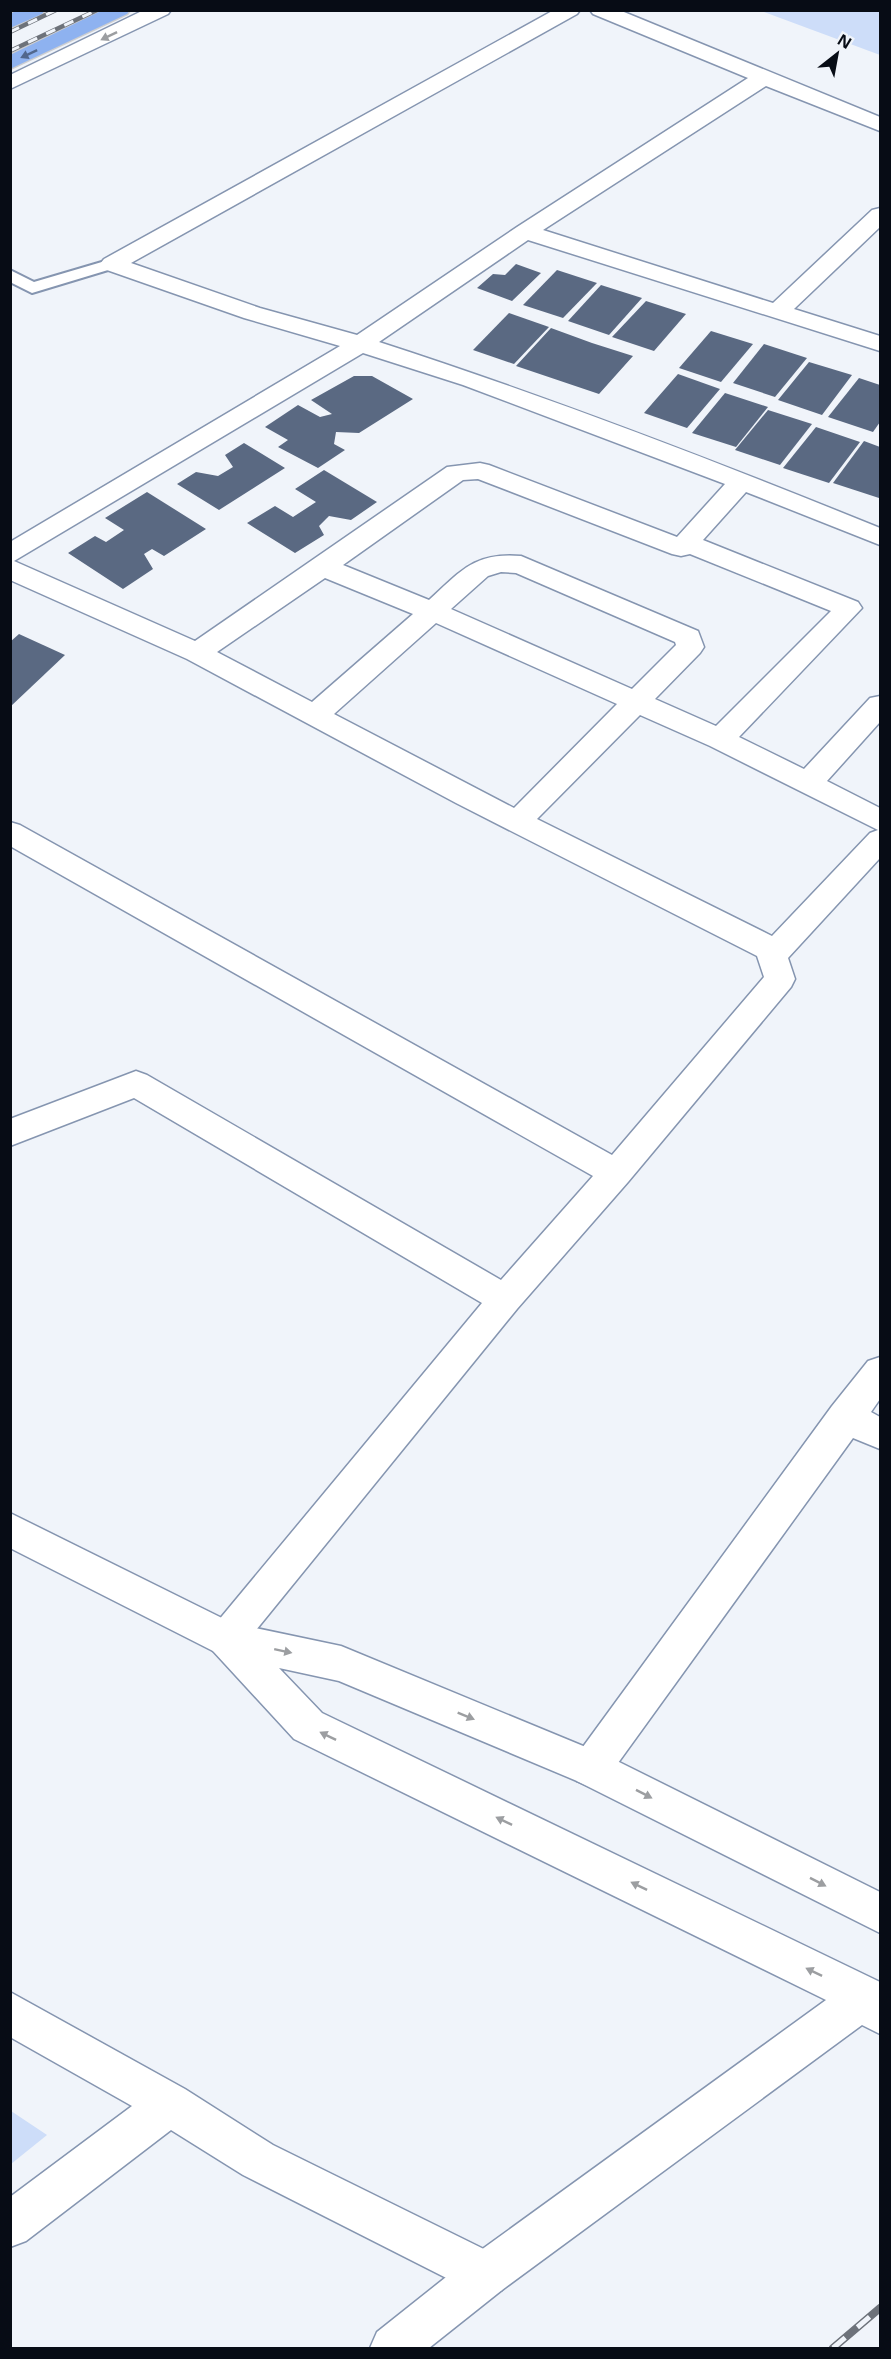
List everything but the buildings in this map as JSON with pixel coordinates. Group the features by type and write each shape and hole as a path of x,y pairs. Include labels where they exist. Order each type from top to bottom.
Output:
{"highway":[{"path":"10,22 35,10"},
{"path":"10,63 120,10"}],"street":[{"path":"10,83 161,10"},
{"path":"112,264 570,10"},
{"path":"600,10 880,124"},
{"path":"10,554 360,344 525,232 763,78"},
{"path":"778,311 880,215"},
{"path":"525,232 880,344"},
{"path":"112,264 252,313 360,344 472,380 742,481 880,537"},
{"path":"196,653 456,473 480,471 681,548 742,481"},
{"path":"686,543 849,608 720,739"},
{"path":"314,716 479,570 499,563 521,565 688,637 690,647 517,822"},
{"path":"323,567 434,612 720,739 880,819"},
{"path":"10,568 196,653 517,822 770,950 780,979 506,1299 226,1639"},
{"path":"808,783 880,705"},
{"path":"10,832 616,1173"},
{"path":"772,956 880,840"},
{"path":"10,1133 136,1084 506,1299"},
{"path":"591,1768 880,1372"},
{"path":"845,1417 880,1434"},
{"path":"10,1529 226,1639 341,1664 591,1768 880,1913"},
{"path":"226,1639 308,1726 873,2005 486,2274 393,2349"},
{"path":"10,2013 170,2104 258,2160 486,2274"},
{"path":"10,2225 170,2104"}],"lane":[{"path":"10,275 32,288 112,264"}],"shaded area":[{"path":"761,11 880,11 880,55"},
{"path":"11,2111 47,2135 11,2164"}],"railway":[{"path":"10,32 56,10"},
{"path":"10,51 97,10"},
{"path":"833,2348 880,2308"}]}
